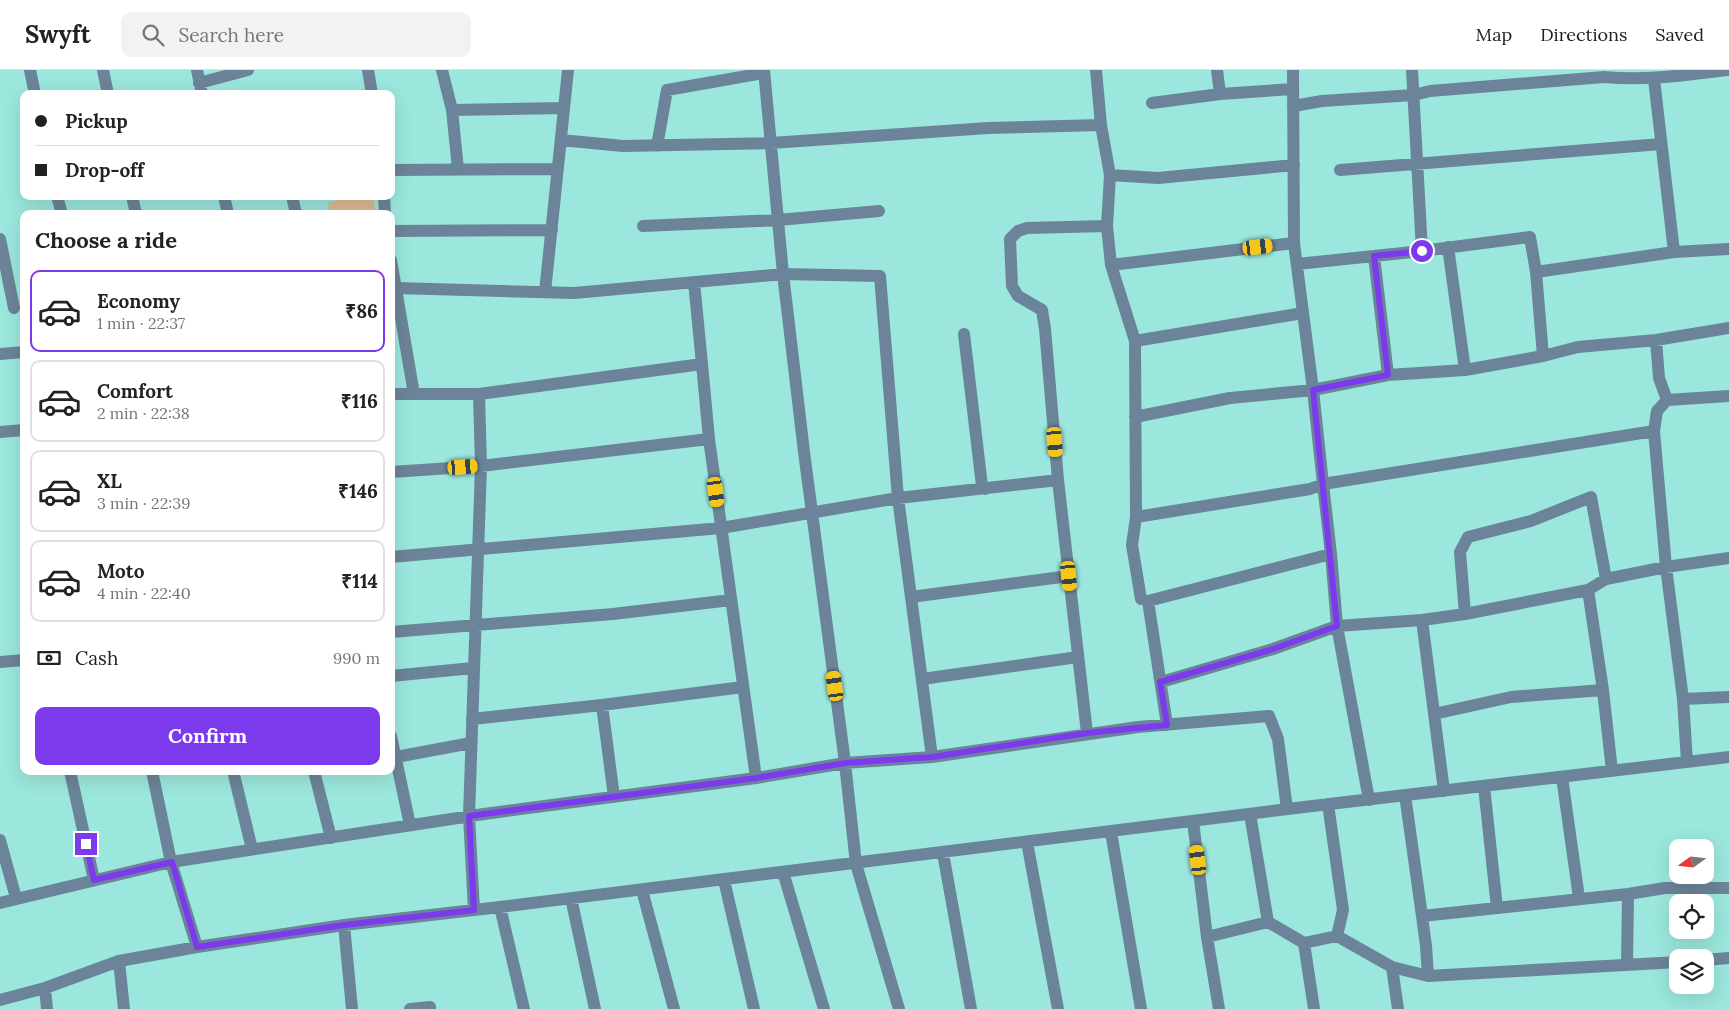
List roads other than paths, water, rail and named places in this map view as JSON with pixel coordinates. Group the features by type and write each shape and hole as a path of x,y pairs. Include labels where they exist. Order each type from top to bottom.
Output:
{"street":[{"path":"30,70 34,90"},
{"path":"102,70 107,90"},
{"path":"196,70 200,88 248,70"},
{"path":"368,70 371,90"},
{"path":"442,70 452,110 458,169"},
{"path":"545,292 568,70"},
{"path":"1096,70 1101,125 1110,175 1107,226 1111,265 1135,341 1136,517 1132,545 1142,599"},
{"path":"1217,70 1220,94"},
{"path":"1293,70 1294,243 1313,390 1337,626 1369,800"},
{"path":"1412,70 1422,251"},
{"path":"1293,106 1322,101 1414,95 1430,91 1627,75 1654,78 1727,70"},
{"path":"657,146 667,90 764,71 783,274 811,513 845,763 856,864 899,1009"},
{"path":"1654,78 1674,252"},
{"path":"1152,103 1220,94 1293,89"},
{"path":"452,110 564,108"},
{"path":"560,140 623,146 770,143 988,128 1101,125"},
{"path":"1340,170 1661,144"},
{"path":"1110,175 1158,178 1294,166"},
{"path":"395,170 558,169"},
{"path":"643,226 778,220 879,211"},
{"path":"1087,733 1058,480 1045,329 1042,310 1018,296 1012,286 1010,239 1018,231 1027,228 1107,226"},
{"path":"395,231 552,230"},
{"path":"1297,264 1530,237 1536,272 1543,356"},
{"path":"0,239 14,308"},
{"path":"1111,265 1294,243"},
{"path":"1448,247 1465,370"},
{"path":"1536,272 1674,252 1729,248"},
{"path":"1374,256 1388,375"},
{"path":"396,288 574,293 783,274 880,276 898,498 932,757"},
{"path":"395,282 414,394"},
{"path":"694,282 709,439 756,778"},
{"path":"1135,341 1303,313"},
{"path":"1135,417 1230,398 1313,390 1388,375 1465,370 1543,356 1578,347 1656,340 1729,328"},
{"path":"964,334 982,486 985,489"},
{"path":"1656,340 1659,378 1667,400"},
{"path":"0,354 20,352"},
{"path":"395,394 479,394 702,364"},
{"path":"474,910 469,816 482,466 479,394"},
{"path":"1687,762 1683,699 1666,567 1654,431 1657,411 1667,400 1729,396"},
{"path":"0,432 20,430"},
{"path":"1136,517 1310,489 1323,484 1654,431"},
{"path":"395,472 482,466 709,439"},
{"path":"395,556 721,528 898,498 1058,480"},
{"path":"1465,614 1460,552 1468,537 1531,521 1591,497 1606,579"},
{"path":"1167,725 1148,601 1331,554"},
{"path":"1160,682 1273,649 1337,626 1422,620 1465,614 1588,590 1606,579 1666,567 1729,558"},
{"path":"911,597 1069,576"},
{"path":"1588,590 1603,690 1612,771"},
{"path":"395,632 613,614 731,600"},
{"path":"1422,620 1444,791"},
{"path":"922,679 1078,657"},
{"path":"0,662 20,660"},
{"path":"395,676 473,668"},
{"path":"472,719 743,687"},
{"path":"1434,714 1511,697 1603,690"},
{"path":"1683,699 1729,697"},
{"path":"602,705 614,796"},
{"path":"0,903 172,862 469,816 756,778 845,763 932,757 1087,733 1269,716 1278,739 1287,809"},
{"path":"396,757 471,743"},
{"path":"395,753 410,825"},
{"path":"0,1000 45,988 119,961 197,947 344,925 500,908 1287,809 1729,757"},
{"path":"71,775 94,880"},
{"path":"153,775 172,862 197,947"},
{"path":"234,775 252,850"},
{"path":"315,775 331,838"},
{"path":"1562,777 1579,898"},
{"path":"1484,786 1497,908"},
{"path":"1405,795 1426,946 1428,976"},
{"path":"1328,804 1343,910 1337,936"},
{"path":"1250,814 1268,922"},
{"path":"1193,821 1207,937 1219,1009"},
{"path":"1111,832 1141,1009"},
{"path":"0,840 16,898"},
{"path":"1027,842 1058,1009"},
{"path":"943,853 971,1009"},
{"path":"783,872 824,1009"},
{"path":"724,880 754,1009"},
{"path":"1422,916 1628,894 1665,888 1729,888"},
{"path":"642,890 674,1009"},
{"path":"1627,964 1628,894"},
{"path":"571,898 596,1009"},
{"path":"500,908 524,1009"},
{"path":"1207,937 1268,922 1304,943 1337,936 1392,967 1428,976 1669,962"},
{"path":"344,925 352,1009"},
{"path":"1304,943 1314,1009"},
{"path":"1714,959 1729,958"},
{"path":"119,961 124,1009"},
{"path":"1392,967 1398,1009"},
{"path":"45,988 46,1009"},
{"path":"410,1009 430,1007 430,1009"}]}
